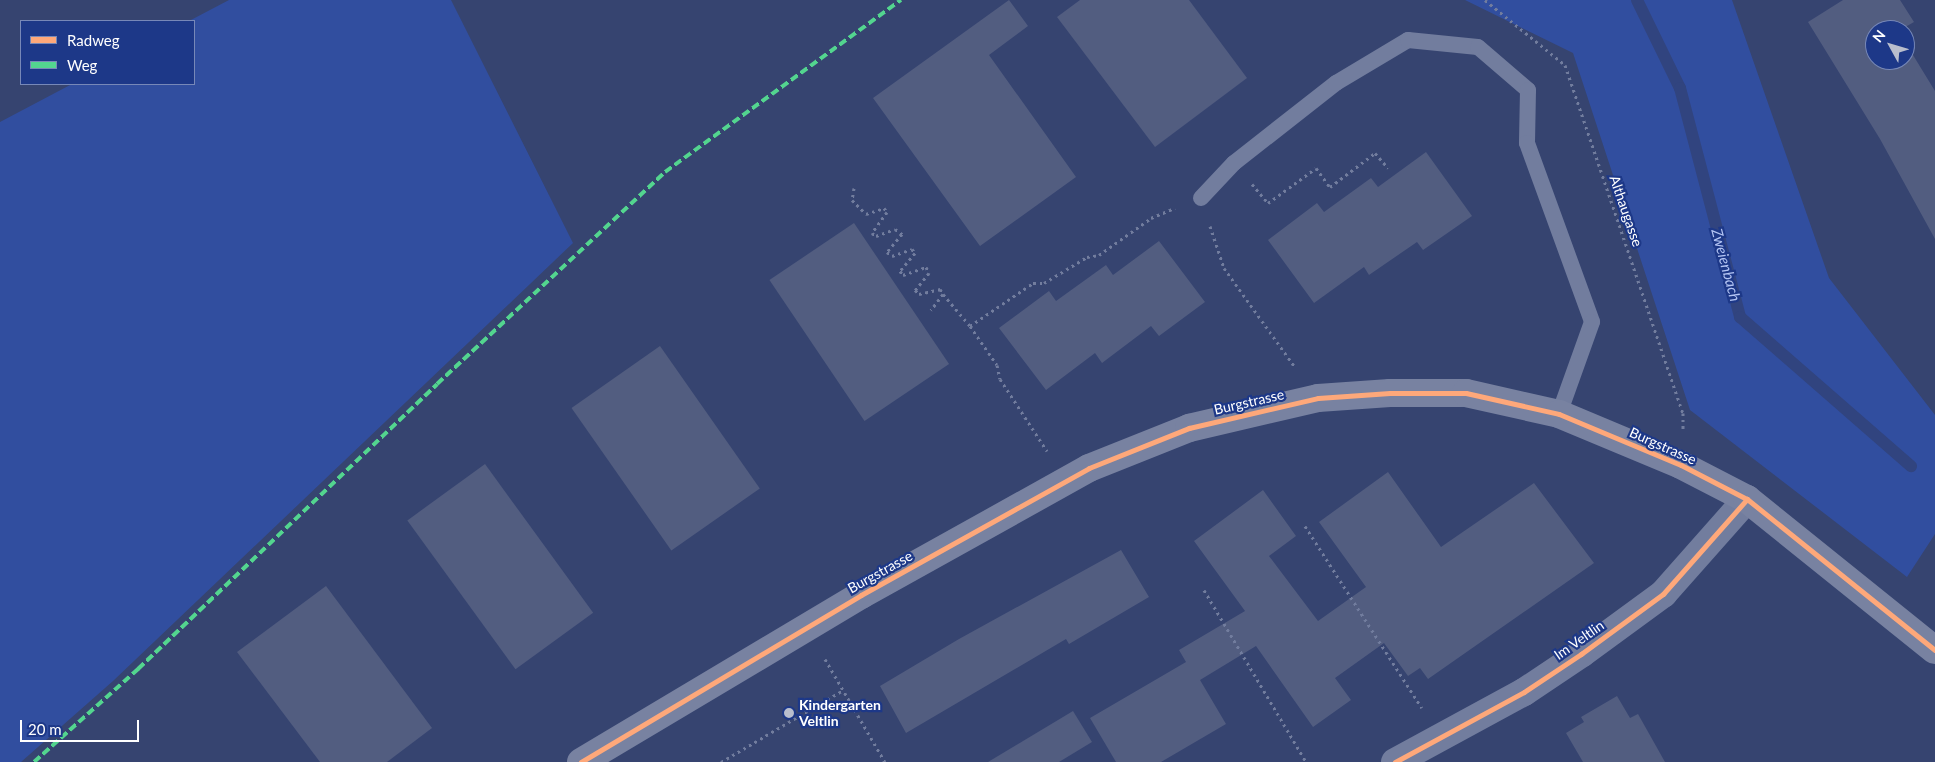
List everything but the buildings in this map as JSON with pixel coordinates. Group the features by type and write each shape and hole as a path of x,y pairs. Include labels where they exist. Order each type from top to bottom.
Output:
{"street":[{"name":"Burgstrasse","path":"581,762 861,595 1089,468 1189,428 1318,398 1390,393 1466,393 1558,414 1681,465 1747,499 1935,650"},
{"name":"Im Veltlin","path":"1395,762 1524,692 1581,654 1663,594 1747,499"}],"lane":[{"path":"1200,198 1234,163 1336,84 1408,40 1478,47 1528,90 1527,143 1592,322 1558,414"}],"path":[{"path":"1234,163 1268,203 1316,168 1330,187 1375,153 1388,168"},
{"path":"854,188 852,200 866,214 884,208 887,212 872,233 876,236 895,229 902,234 887,252 892,256 912,248 915,253 900,272 903,275 926,267 929,273 915,290 918,294 940,289 970,326 996,365 1000,379 1051,456"},
{"path":"970,326 1033,283 1044,283 1087,257 1099,255 1151,218 1200,198 1224,268 1297,368"},
{"path":"931,310 943,294"},
{"path":"1305,526 1422,708"},
{"path":"1204,590 1306,762"},
{"path":"825,659 885,762"},
{"path":"721,762 843,690"}],"shaded area":[{"path":"229,0 451,0 573,243 113,681 21,762 0,762 0,122 70,85 195,85 195,20 191,20"},
{"path":"1465,0 1732,0 1829,278 1935,415 1935,534 1907,577 1690,410 1573,53"}],"waterway":[{"name":"Zweienbach","path":"1637,0 1680,88 1740,317 1911,466"}],"marked path":[{"path":"34,762 138,669 437,384 665,172 901,0"}],"cycle path":[{"path":"581,762 861,595 1089,468 1189,428 1318,398 1390,393 1466,393 1559,414 1681,465 1747,499 1935,650"},
{"path":"1395,762 1524,692 1581,654 1663,594 1747,499"}],"place":[{"name":"Kindergarten Veltlin","path":"789,713"}]}
